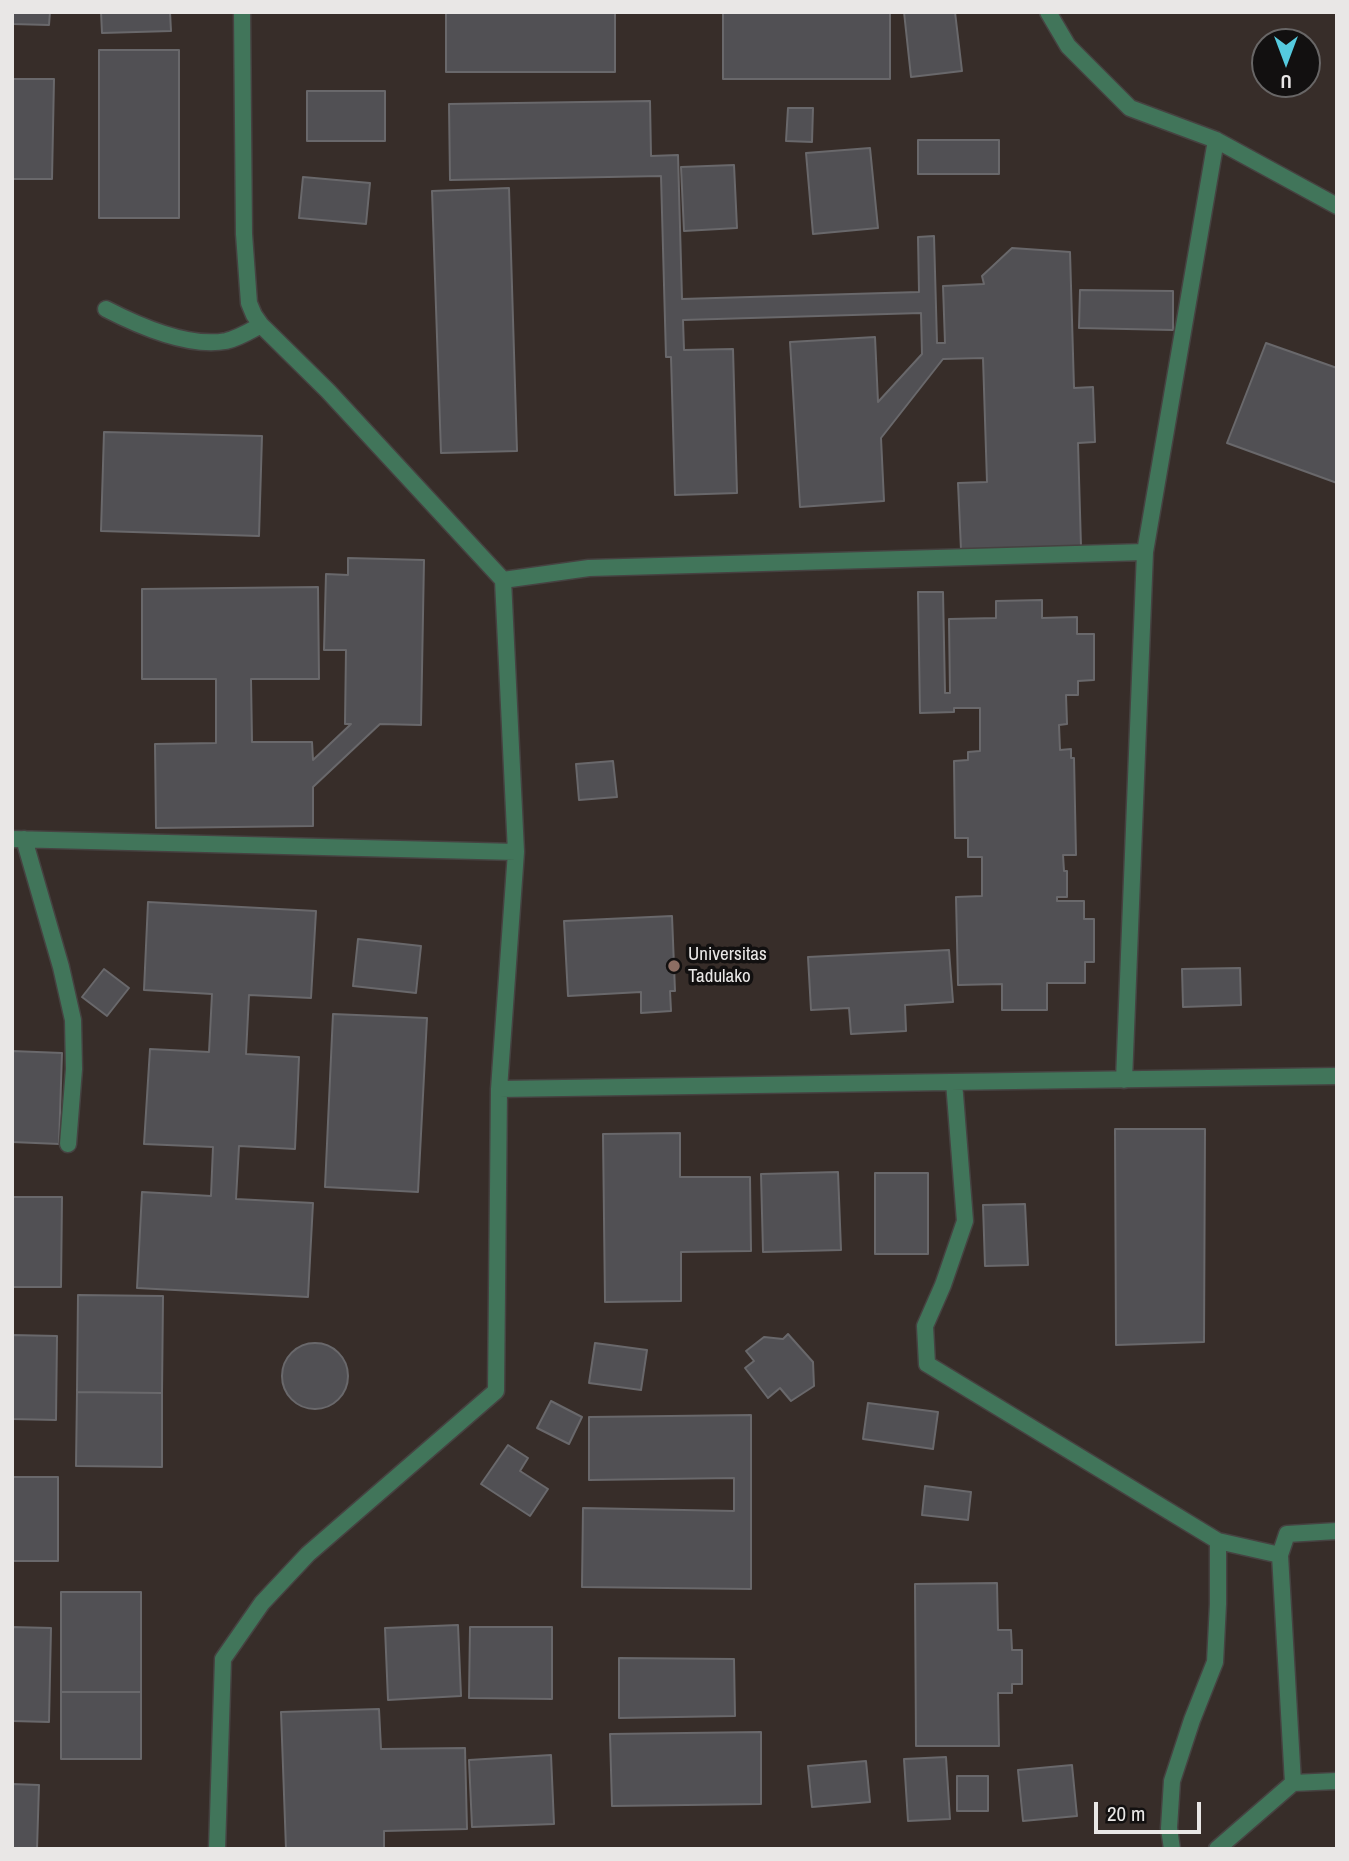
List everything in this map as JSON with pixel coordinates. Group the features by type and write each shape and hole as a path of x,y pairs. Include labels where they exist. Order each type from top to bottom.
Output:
{"lane":[{"path":"217,1849 223,1659 262,1603 308,1554 496,1391 499,1089 516,852 503,580 328,391 261,325 249,303 244,234 243,12"},
{"path":"1048,12 1068,46 1130,108 1216,140 1337,206"},
{"path":"1124,1080 1145,552 1216,140"},
{"path":"106,309 142,327 198,340 224,341 242,336 261,325"},
{"path":"503,580 589,568 1145,552"},
{"path":"68,1144 74,1069 73,1020 61,967 18,839 516,852"},
{"path":"499,1089 1337,1076"},
{"path":"954,1082 965,1221 943,1285 925,1326 927,1364 1218,1541 1280,1555"},
{"path":"1293,1783 1280,1555 1287,1534 1337,1531"},
{"path":"1172,1849 1169,1828 1172,1781 1215,1662 1219,1604 1218,1541"},
{"path":"1217,1849 1293,1783 1337,1781"}],"shaded area":[{"name":"Universitas Tadulako","path":"12,12 1337,12 1337,1849 12,1849"}],"building":[{"path":"12,12 50,12 49,25 12,24"},
{"path":"101,12 170,12 171,31 102,33"},
{"path":"446,12 615,12 615,72 446,72"},
{"path":"723,12 890,12 890,79 723,79"},
{"path":"904,12 955,12 962,71 911,77"},
{"path":"99,50 179,50 179,218 99,218"},
{"path":"12,79 54,79 52,179 12,179"},
{"path":"307,91 385,91 385,141 307,141"},
{"path":"650,101 651,156 678,155 682,299 919,292 918,237 934,236 937,343 945,343 943,286 984,284 982,276 1012,248 1070,252 1074,388 1093,387 1095,442 1078,443 1081,547 961,550 958,483 987,482 983,358 943,359 881,438 884,501 800,507 790,342 875,337 878,402 922,354 921,313 683,320 684,350 733,349 737,493 675,495 671,357 666,357 661,176 450,180 449,104"},
{"path":"788,108 813,108 812,142 786,141"},
{"path":"918,140 999,140 999,174 918,174"},
{"path":"870,148 878,228 813,234 806,153"},
{"path":"734,165 737,228 684,231 681,167"},
{"path":"303,177 370,183 366,224 299,218"},
{"path":"509,188 517,451 441,453 432,191"},
{"path":"1080,290 1173,291 1173,330 1079,328"},
{"path":"1266,343 1337,368 1337,483 1227,443"},
{"path":"104,432 262,436 259,536 101,531"},
{"path":"348,558 424,560 421,725 380,724 313,787 313,826 156,828 155,744 216,743 216,679 142,679 142,589 318,587 319,679 251,679 252,742 312,742 313,760 351,724 345,724 346,650 324,650 326,574 348,575"},
{"path":"918,592 943,592 945,693 950,693 949,619 996,618 996,601 1042,600 1042,618 1077,617 1077,634 1094,634 1094,680 1078,681 1078,695 1066,695 1067,724 1059,725 1060,750 1071,749 1071,758 1074,758 1076,855 1063,855 1064,871 1067,871 1067,897 1057,897 1057,901 1084,901 1084,919 1094,919 1094,962 1085,962 1085,983 1047,983 1047,1010 1002,1010 1002,984 958,985 956,897 982,896 982,857 968,857 968,838 955,838 954,761 968,760 968,752 980,751 980,708 954,708 954,712 920,713"},
{"path":"613,761 617,797 579,800 576,764"},
{"path":"148,902 316,911 311,998 249,995 246,1054 299,1057 295,1149 239,1146 236,1199 313,1203 308,1297 137,1288 142,1192 211,1196 213,1147 144,1144 150,1049 209,1052 212,994 144,990"},
{"path":"672,916 675,991 670,991 671,1011 641,1013 641,992 568,996 564,921"},
{"path":"358,939 421,946 416,993 353,986"},
{"path":"949,950 953,1002 905,1005 906,1031 851,1034 849,1008 811,1010 808,957"},
{"path":"1240,968 1241,1005 1183,1007 1182,969"},
{"path":"104,969 129,988 107,1016 82,997"},
{"path":"333,1014 427,1018 418,1192 325,1187"},
{"path":"12,1051 62,1053 59,1144 12,1142"},
{"path":"1115,1129 1205,1129 1204,1342 1116,1345"},
{"path":"680,1133 680,1177 750,1177 751,1251 681,1252 681,1301 605,1302 603,1134"},
{"path":"838,1172 841,1250 763,1252 761,1174"},
{"path":"875,1173 928,1173 928,1254 875,1254"},
{"path":"12,1197 62,1197 61,1287 12,1287"},
{"path":"1025,1204 1028,1265 985,1266 983,1205"},
{"path":"78,1295 163,1296 162,1393 77,1392"},
{"path":"788,1334 813,1362 814,1386 791,1401 780,1388 768,1398 745,1368 754,1361 746,1351 764,1337 783,1339"},
{"path":"12,1335 57,1336 56,1420 12,1419"},
{"path":"315,1343 338,1353 348,1376 338,1399 315,1409 292,1399 282,1376 292,1353"},
{"path":"595,1343 647,1350 641,1390 589,1383"},
{"path":"77,1392 162,1393 162,1467 76,1466"},
{"path":"551,1401 582,1417 569,1444 537,1428"},
{"path":"868,1403 938,1412 933,1449 863,1439"},
{"path":"751,1415 751,1589 582,1587 583,1508 734,1511 734,1478 589,1480 589,1417"},
{"path":"508,1445 528,1458 520,1471 548,1489 530,1516 481,1484"},
{"path":"12,1477 58,1477 58,1561 12,1561"},
{"path":"925,1486 971,1492 968,1520 922,1515"},
{"path":"997,1583 998,1630 1011,1630 1012,1650 1022,1650 1022,1684 1012,1684 1012,1693 998,1693 999,1746 916,1746 915,1584"},
{"path":"61,1592 141,1592 141,1692 61,1692"},
{"path":"458,1625 461,1696 388,1700 385,1628"},
{"path":"12,1627 51,1628 49,1722 12,1721"},
{"path":"470,1627 552,1627 552,1699 469,1698"},
{"path":"619,1658 734,1659 735,1716 619,1718"},
{"path":"61,1692 141,1692 141,1759 61,1759"},
{"path":"379,1709 381,1749 465,1748 467,1829 384,1831 384,1849 286,1849 281,1712"},
{"path":"761,1732 761,1804 612,1806 610,1734"},
{"path":"551,1755 554,1824 472,1827 469,1760"},
{"path":"946,1757 950,1819 908,1821 904,1759"},
{"path":"866,1761 870,1802 812,1807 808,1766"},
{"path":"1072,1765 1077,1816 1023,1821 1018,1770"},
{"path":"957,1776 988,1776 988,1811 957,1811"},
{"path":"12,1784 39,1785 37,1849 12,1849"}],"place":[{"name":"Universitas Tadulako","path":"674,966"}]}
